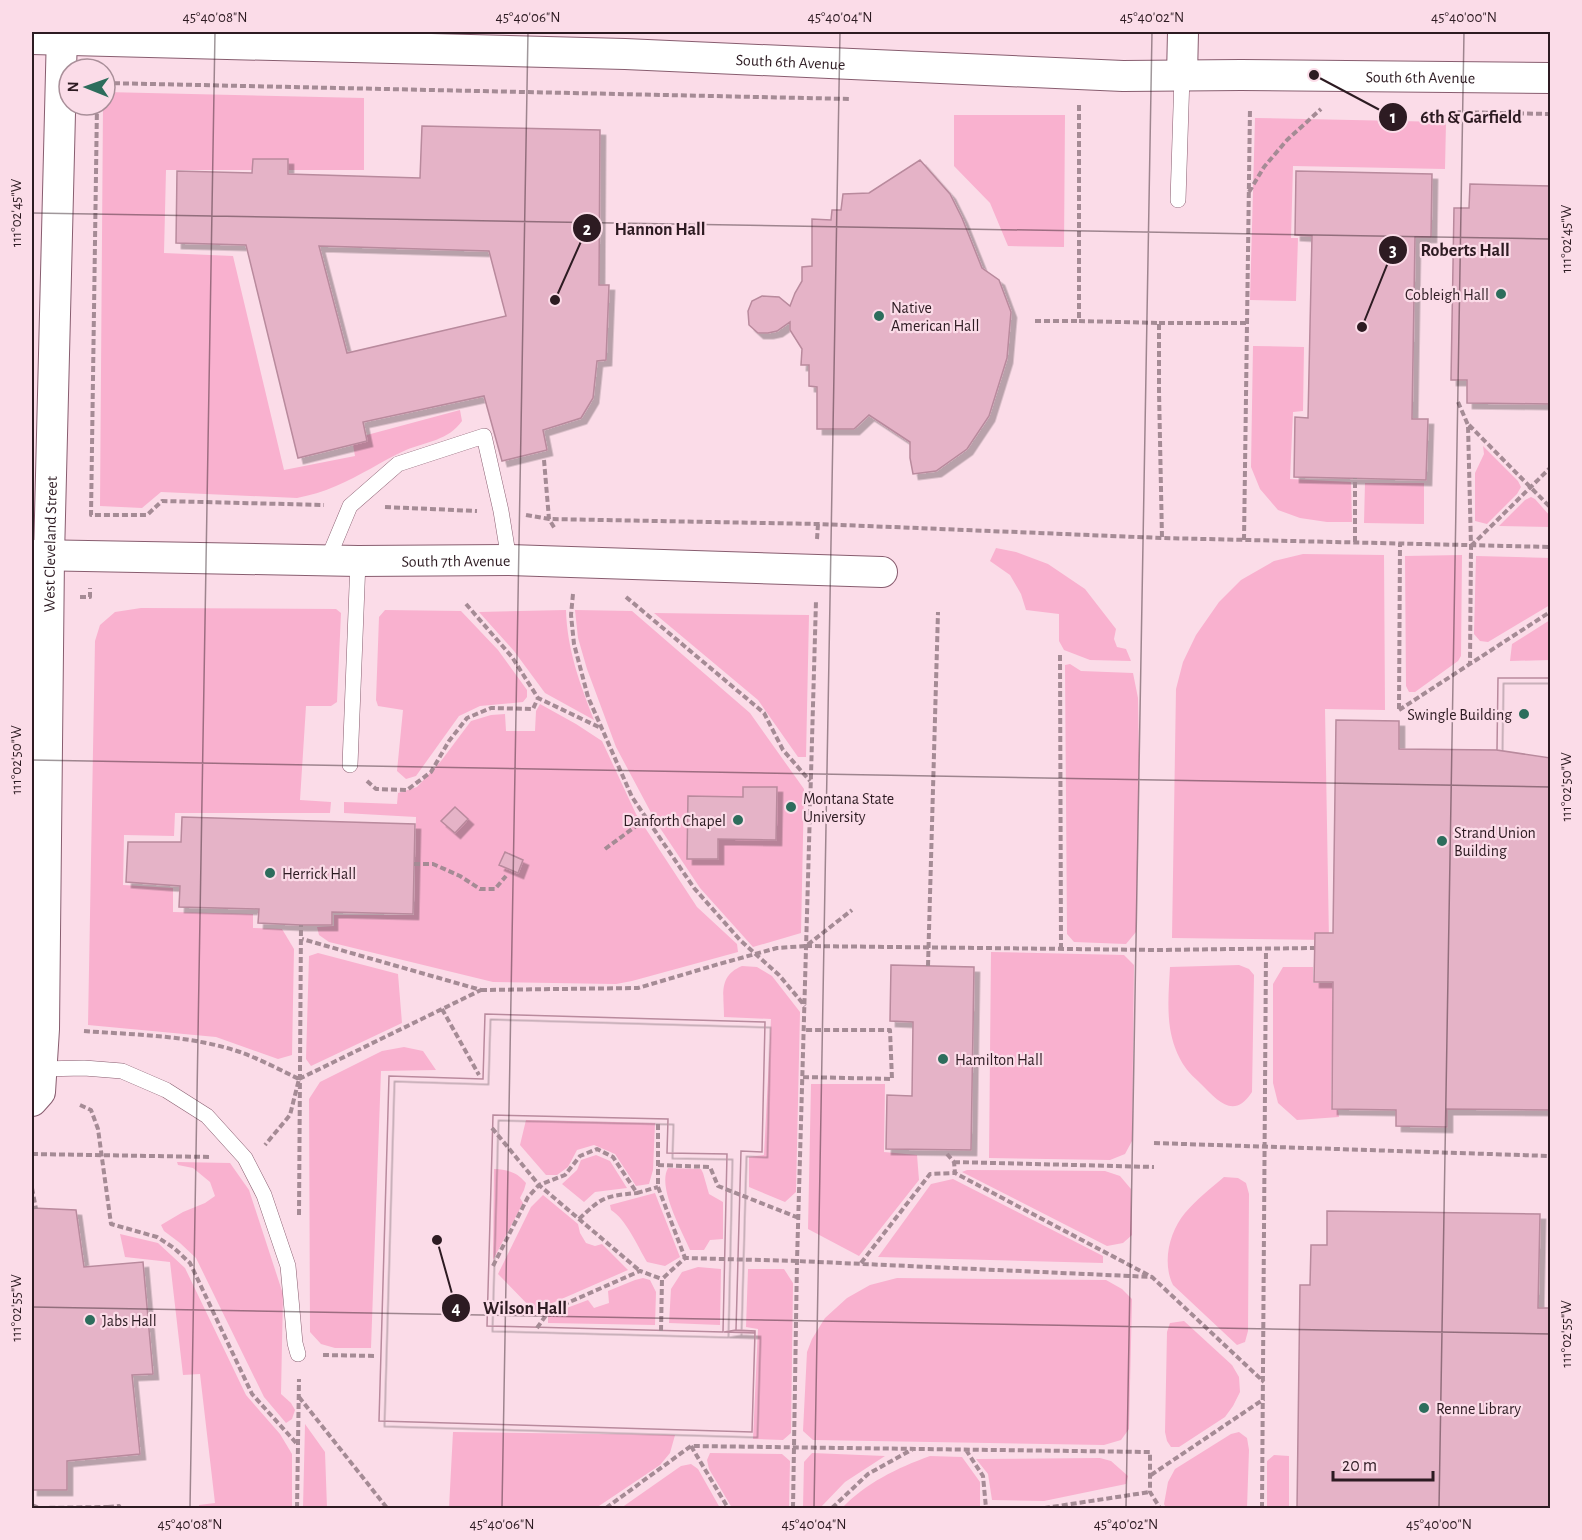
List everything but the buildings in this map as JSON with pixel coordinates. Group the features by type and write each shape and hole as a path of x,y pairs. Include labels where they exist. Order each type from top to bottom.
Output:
{"street":[{"path":"1182,76 1183,32"},
{"name":"South 6th Avenue","path":"32,39 62,35 625,43 1123,76 1551,78"},
{"name":"West Cleveland Street","path":"32,1101 40,1092 38,1062 44,1029 38,901 40,555 62,35"},
{"name":"South 7th Avenue","path":"40,555 327,561 509,560 882,572"}],"lane":[{"path":"1178,200 1182,76"},
{"path":"327,561 350,506 398,464 484,436 501,511 509,560"},
{"path":"350,765 358,561"},
{"path":"38,1062 122,1071 166,1090 207,1116 245,1158 264,1195 288,1266 298,1354"}],"path":[{"path":"117,83 830,99"},
{"path":"1079,104 1079,321"},
{"path":"1245,540 1250,108"},
{"path":"1249,193 1264,167 1287,140 1321,109"},
{"path":"97,117 91,514 147,515 162,501 501,511 549,519 818,524 1162,538 1551,547"},
{"path":"1035,321 1247,323"},
{"path":"1160,323 1162,538"},
{"path":"1458,402 1468,425 1471,546 1470,663"},
{"path":"1468,425 1551,507"},
{"path":"544,460 549,519 579,563 638,606 764,713 783,750 811,782"},
{"path":"1471,546 1551,468"},
{"path":"1355,478 1355,542"},
{"path":"793,1509 797,1260 818,524"},
{"path":"1400,543 1400,710 1551,612"},
{"path":"579,563 571,615 574,644 588,697 632,797 694,888 740,940 779,975 805,1006"},
{"path":"466,604 512,657 538,698 603,729"},
{"path":"928,966 938,612"},
{"path":"1060,655 1061,948"},
{"path":"350,765 376,789 407,790 431,772 449,741 468,718 491,708 533,709 538,698"},
{"path":"605,849 647,818"},
{"path":"414,864 434,864 460,876 480,889 495,889 506,876"},
{"path":"806,946 852,910"},
{"path":"302,939 481,990 638,988 777,948 806,946 1266,950 1314,948"},
{"path":"1262,1509 1266,950"},
{"path":"299,1079 481,990"},
{"path":"442,1009 479,1075"},
{"path":"803,1077 892,1078 890,1030 804,1030"},
{"path":"80,1105 91,1110 98,1129 111,1224 157,1237 174,1248 190,1263 252,1394 298,1446"},
{"path":"658,1124 658,1187 685,1258"},
{"path":"492,1128 539,1185 640,1271 662,1279"},
{"path":"1154,1143 1551,1156"},
{"path":"493,1266 528,1197 539,1185 565,1175 580,1156 597,1149 613,1157 637,1193"},
{"path":"947,1154 954,1162 955,1173"},
{"path":"954,1162 1154,1167"},
{"path":"658,1166 710,1167 718,1186 799,1218"},
{"path":"860,1263 930,1174 955,1173 1152,1277 1264,1383"},
{"path":"579,1219 596,1203 610,1195 637,1193 658,1187"},
{"path":"32,1188 36,1209"},
{"path":"661,1331 662,1279 685,1258 797,1260 1152,1277"},
{"path":"537,1328 549,1311 640,1271"},
{"path":"298,1354 376,1356"},
{"path":"299,1397 387,1509"},
{"path":"1150,1475 1264,1399"},
{"path":"691,1446 728,1509"},
{"path":"606,1509 691,1446 1150,1452 1150,1492 1160,1509"},
{"path":"832,1509 868,1474 913,1449"},
{"path":"966,1450 982,1476 986,1509"},
{"path":"1035,1509 1150,1492"},
{"path":"32,1505 39,1508 119,1506 120,1509"}],"shaded area":[{"path":"117,92 364,98 364,170 166,170 164,253 233,256 284,470 355,456 352,439 460,410 462,421 451,432 437,440 406,450 336,486 297,498 161,492 142,508 100,506 103,117 117,117"},
{"path":"954,115 1065,115 1064,247 1008,246 990,203 954,166"},
{"path":"1255,118 1446,122 1445,169 1293,166 1291,238 1298,238 1296,301 1250,300"},
{"path":"1253,346 1304,347 1303,411 1293,412 1290,479 1351,482 1352,522 1327,522 1300,518 1278,510 1260,489 1251,467"},
{"path":"1483,446 1518,481 1521,487 1487,524 1475,521 1475,473 1484,454"},
{"path":"1365,483 1424,483 1424,524 1364,523"},
{"path":"1531,497 1550,516 1550,527 1499,526 1525,500"},
{"path":"996,548 1016,552 1048,564 1085,589 1116,629 1114,639 1117,647 1126,649 1131,661 1090,660 1064,650 1059,641 1059,614 1026,610 1021,594 1010,575 990,561"},
{"path":"1303,554 1384,555 1385,710 1325,709 1329,940 1172,938 1176,689 1183,662 1196,635 1219,602 1241,580 1274,561"},
{"path":"1462,555 1461,656 1458,661 1415,692 1409,692 1406,686 1405,556"},
{"path":"1476,556 1550,558 1550,605 1488,642 1480,641 1474,634"},
{"path":"141,608 336,609 341,613 337,702 331,706 306,706 300,800 331,802 330,813 175,813 174,836 124,835 123,885 173,888 173,912 253,914 253,928 282,929 294,949 292,1055 278,1059 216,1037 88,1025 95,641 100,625 115,612"},
{"path":"385,610 461,611 498,650 527,690 527,697 523,702 480,706 459,716 416,776 406,779 397,771 403,710 378,706 376,700 379,617"},
{"path":"566,610 579,680 594,720 545,693 514,651 479,612"},
{"path":"575,610 632,611 750,713 804,789 801,933 753,947 700,888 656,822 616,747 587,669 578,638"},
{"path":"654,613 809,615 806,757 798,757 758,700"},
{"path":"1550,620 1550,660 1510,661 1512,644"},
{"path":"1070,664 1081,671 1133,673 1138,698 1136,932 1126,944 1074,942 1067,934 1065,665"},
{"path":"540,704 602,741 636,814 697,907 737,944 738,952 616,984 493,982 329,942 319,935 317,927 334,926 334,915 414,915 416,817 344,813 344,802 397,804 398,793 417,787 441,761 471,721 491,715 505,714 506,731 535,731 536,711"},
{"path":"991,952 1124,955 1134,965 1132,1141 1125,1154 1110,1160 989,1158"},
{"path":"318,953 398,974 402,1023 311,1066 306,1059 309,956"},
{"path":"1239,965 1249,969 1254,975 1252,1092 1239,1105 1232,1106 1226,1105 1214,1096 1188,1071 1180,1058 1170,1028 1170,967"},
{"path":"742,966 757,967 772,976 800,1012 796,1192 785,1202 749,1187 749,1157 764,1155 771,1019 724,1017 723,993 726,980 734,970"},
{"path":"1283,967 1313,967 1313,983 1333,983 1331,1109 1338,1110 1339,1117 1297,1120 1278,1103 1273,1083 1273,984"},
{"path":"404,1047 423,1051 436,1070 381,1071 371,1348 335,1348 321,1344 310,1332 309,1099 320,1082 382,1051"},
{"path":"811,1084 885,1084 884,1152 917,1155 919,1180 859,1256 808,1229"},
{"path":"526,1120 655,1123 653,1170 649,1184 636,1186 615,1154 594,1145 577,1150 568,1167 557,1175 546,1175 520,1145"},
{"path":"596,1155 610,1161 627,1188 595,1192 584,1202 562,1184 577,1170 581,1160"},
{"path":"177,1162 230,1163 249,1190 283,1294 281,1394 295,1410 292,1419 286,1423 264,1397 196,1258 164,1231 161,1225 215,1196 210,1182 193,1168 178,1165"},
{"path":"668,1168 701,1169 709,1194 723,1202 723,1239 710,1240 704,1250 690,1250 668,1197 665,1176"},
{"path":"494,1169 512,1172 526,1183 520,1198 523,1203 493,1260"},
{"path":"967,1170 1105,1171 1120,1176 1131,1189 1132,1235 1123,1243 1107,1246 962,1172"},
{"path":"1224,1177 1238,1178 1246,1183 1249,1194 1248,1331 1245,1342 1237,1345 1173,1285 1168,1267 1171,1238 1179,1221 1194,1203"},
{"path":"953,1179 1103,1256 1103,1263 878,1257 931,1184"},
{"path":"655,1193 680,1257 665,1266 647,1262 627,1226 611,1210 610,1205"},
{"path":"543,1195 578,1224 586,1243 595,1246 602,1244 628,1270 534,1311 498,1274 531,1207"},
{"path":"120,1234 158,1243 185,1268 246,1395 280,1434 292,1454 292,1508 199,1508 199,1505 215,1503 200,1374 183,1375 170,1262 125,1257"},
{"path":"698,1267 721,1269 720,1325 669,1323 671,1289 682,1272"},
{"path":"748,1269 784,1269 793,1283 791,1433 783,1440 753,1439 758,1329 746,1327"},
{"path":"643,1278 650,1280 656,1292 655,1325 548,1323 548,1315 588,1300 594,1308 609,1303 608,1291"},
{"path":"897,1278 1106,1280 1122,1289 1132,1299 1129,1429 1121,1440 1104,1445 813,1440 803,1431 807,1352 812,1339 825,1318 847,1298 870,1285"},
{"path":"1184,1321 1232,1365 1239,1377 1240,1392 1225,1417 1179,1447 1171,1447 1165,1432 1167,1332 1170,1323"},
{"path":"305,1424 325,1452 327,1508 303,1508"},
{"path":"453,1432 675,1435 670,1453 660,1465 596,1508 449,1508"},
{"path":"1239,1432 1247,1438 1249,1450 1247,1508 1166,1508 1164,1504 1168,1482 1175,1469 1231,1434"},
{"path":"710,1453 782,1454 790,1461 789,1508 732,1508 709,1469 707,1460"},
{"path":"812,1453 885,1456 845,1482 820,1508 803,1508 804,1462"},
{"path":"1274,1455 1289,1456 1289,1508 1267,1508 1267,1461"},
{"path":"930,1456 962,1457 980,1482 980,1508 842,1508 861,1491 883,1477"},
{"path":"1100,1458 1111,1461 1128,1476 1126,1484 1044,1501 992,1500 988,1474 976,1459"},
{"path":"691,1464 698,1469 720,1508 621,1508 681,1466"}],"place":[{"name":"6th & Garfield","path":"1314,75"},
{"name":"Cobleigh Hall","path":"1501,294"},
{"name":"Hannon Hall","path":"555,300"},
{"name":"Native American Hall","path":"879,316"},
{"name":"Roberts Hall","path":"1362,327"},
{"name":"Swingle Building","path":"1524,714"},
{"name":"Montana State University","path":"791,807"},
{"name":"Danforth Chapel","path":"738,820"},
{"name":"Strand Union Building","path":"1442,841"},
{"name":"Herrick Hall","path":"270,873"},
{"name":"Hamilton Hall","path":"943,1059"},
{"name":"Wilson Hall","path":"437,1240"},
{"name":"Jabs Hall","path":"90,1320"},
{"name":"Renne Library","path":"1424,1408"}]}
